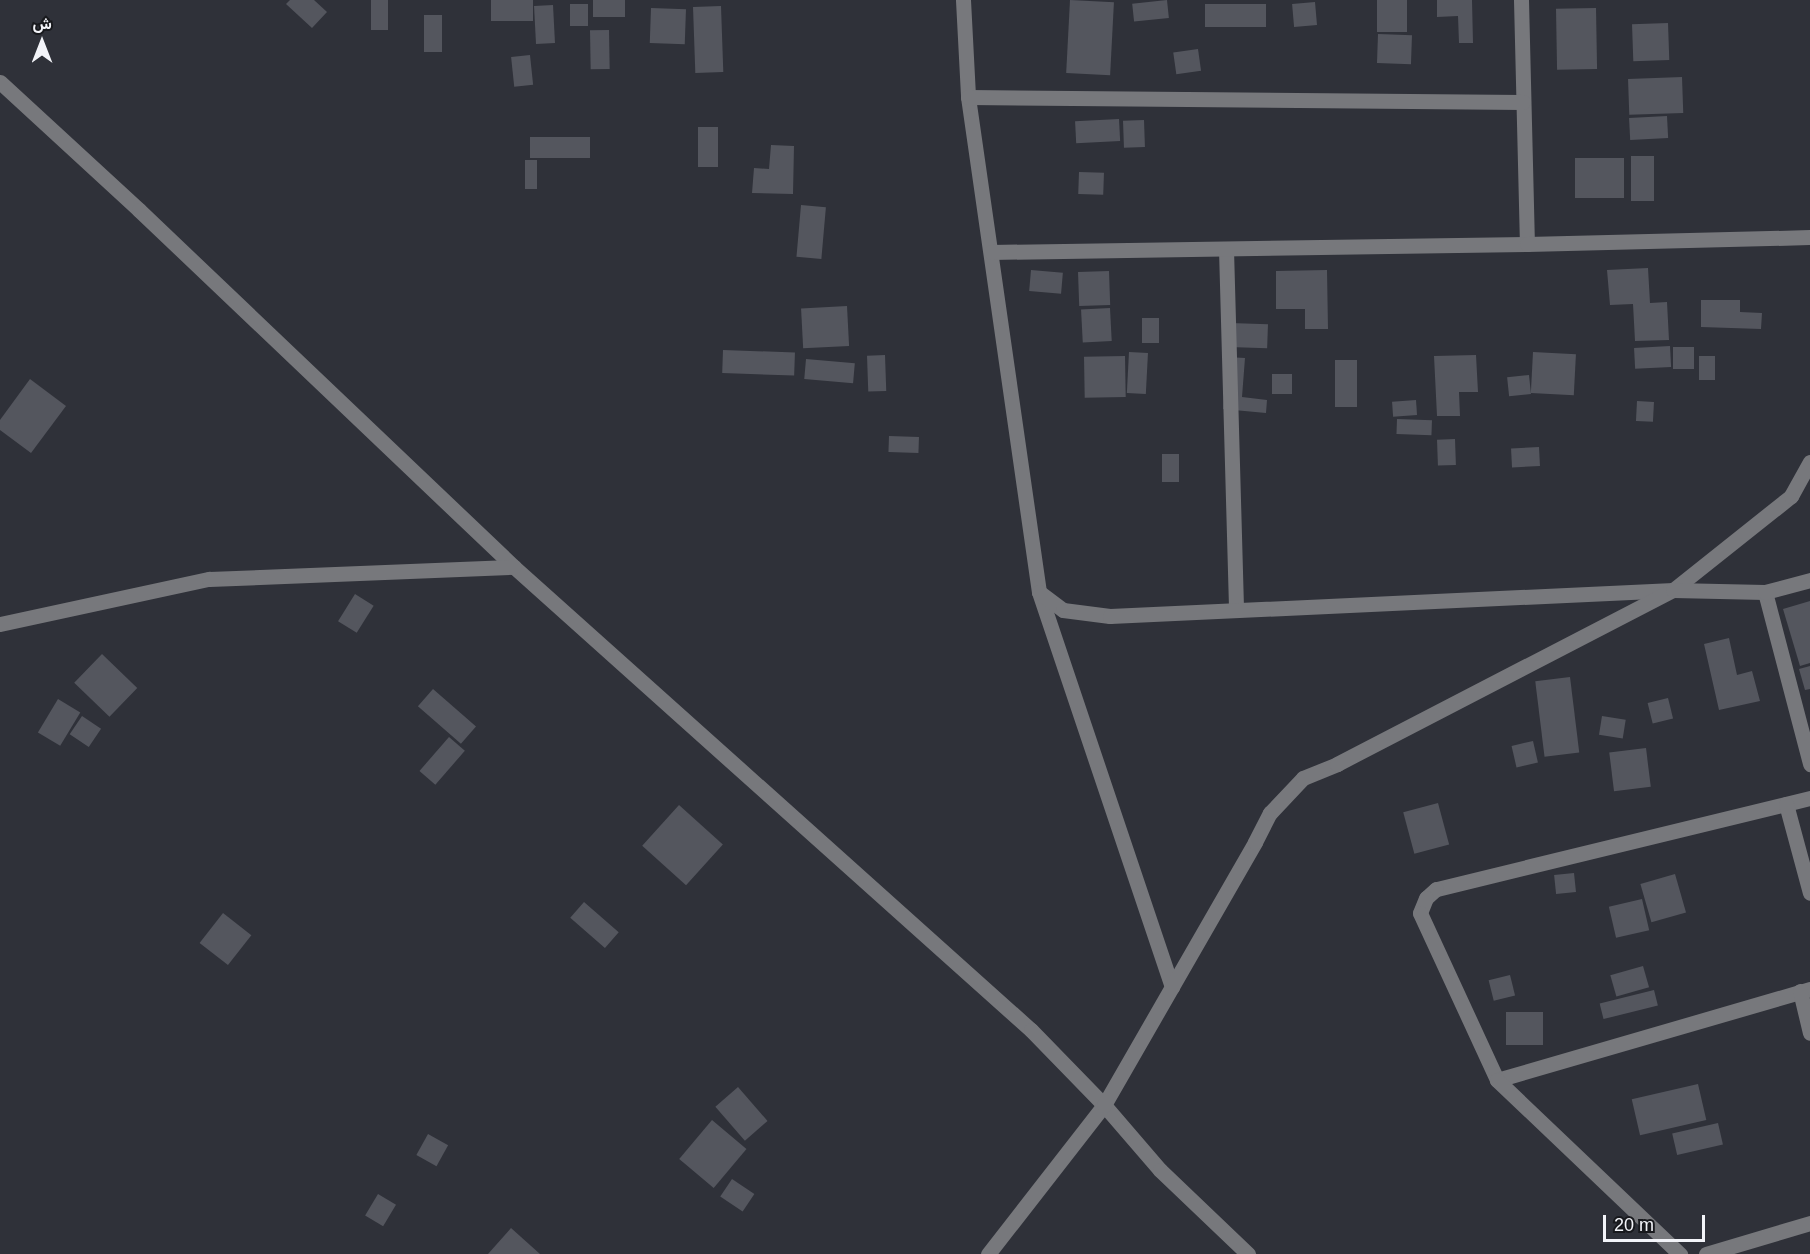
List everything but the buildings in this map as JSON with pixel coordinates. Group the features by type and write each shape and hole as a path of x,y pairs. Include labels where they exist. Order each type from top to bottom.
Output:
{"street":[{"path":"963,0 968,97 1039,592 1172,987"},
{"path":"1521,0 1527,244"},
{"path":"0,82 139,210 514,567 1031,1030 1104,1105 1160,1170 1248,1254"},
{"path":"968,97 1523,102"},
{"path":"991,252 1527,244 1810,237"},
{"path":"1226,249 1236,610"},
{"path":"987,1254 1104,1105 1270,813 1303,778 1337,764 1673,590 1791,496 1810,462"},
{"path":"0,624 209,579 514,567"},
{"path":"1039,592 1063,610 1110,616 1673,590 1765,592 1810,580"},
{"path":"1765,592 1810,764"},
{"path":"1680,1254 1497,1080 1420,914 1426,898 1436,889 1810,798"},
{"path":"1786,804 1810,892"},
{"path":"1497,1080 1805,990 1810,1033"},
{"path":"1706,1254 1810,1223"}]}
